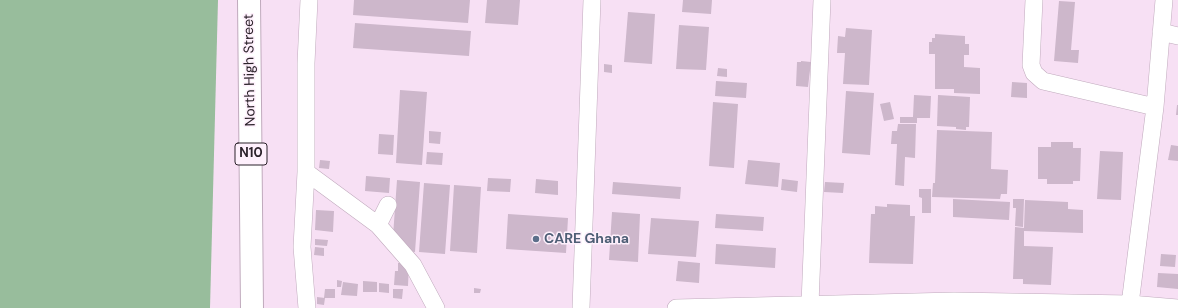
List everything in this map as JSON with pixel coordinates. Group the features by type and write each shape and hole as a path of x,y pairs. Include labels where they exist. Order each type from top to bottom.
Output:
{"highway":[{"name":"North High Street","path":"249,0 252,308"}],"street":[{"path":"307,308 302,247 306,172 306,63 309,0"},
{"path":"581,308 592,0"},
{"path":"810,304 822,0"},
{"path":"1034,0 1031,65 1034,73 1043,81 1155,107"},
{"path":"1130,304 1155,107 1164,0"},
{"path":"1161,32 1178,36"},
{"path":"306,172 378,225 413,265 436,308"},
{"path":"378,225 388,205"},
{"path":"676,308 954,301 1130,304 1178,308"}],"green space":[{"path":"0,0 218,0 210,308 0,308"}],"building":[{"path":"354,0 470,0 468,23 353,15"},
{"path":"487,0 520,0 518,25 485,23"},
{"path":"683,0 712,0 711,14 682,12"},
{"path":"1059,1 1075,2 1071,50 1079,50 1078,63 1054,61"},
{"path":"628,12 655,14 652,64 624,62"},
{"path":"355,23 471,31 469,56 353,48"},
{"path":"679,25 709,27 706,70 676,69"},
{"path":"846,28 872,30 869,85 843,84 845,53 837,53 838,36 845,37"},
{"path":"935,34 965,36 965,44 969,44 969,55 964,55 964,67 980,68 980,94 954,93 954,89 935,89 935,54 929,54 929,42 932,42 932,38 935,38"},
{"path":"797,62 811,62 808,87 796,86"},
{"path":"604,64 612,65 612,73 604,72"},
{"path":"718,68 727,69 727,77 717,76"},
{"path":"716,81 747,83 746,98 715,96"},
{"path":"1012,82 1027,83 1027,98 1011,97"},
{"path":"400,90 427,92 422,165 396,163"},
{"path":"846,91 874,93 870,155 842,153"},
{"path":"914,95 931,96 930,118 917,118 917,123 900,123 900,117 913,117"},
{"path":"938,95 970,97 969,127 966,127 966,130 956,129 956,127 937,126"},
{"path":"713,102 738,104 734,168 709,166"},
{"path":"890,102 894,119 884,121 880,104"},
{"path":"1177,105 1178,115 1176,115"},
{"path":"898,124 916,124 915,158 905,157 904,186 895,185 897,144 891,144 892,131 897,131"},
{"path":"937,130 992,132 991,169 1008,170 1007,194 1001,194 1000,199 932,197 933,183 935,183"},
{"path":"429,131 441,132 440,144 429,143"},
{"path":"379,134 394,135 393,155 378,154"},
{"path":"1051,142 1073,142 1073,148 1081,148 1080,181 1073,181 1073,184 1047,184 1047,179 1038,179 1038,147 1051,147"},
{"path":"1171,145 1178,146 1178,161 1168,160"},
{"path":"1100,151 1123,152 1121,200 1097,199"},
{"path":"427,152 443,153 442,165 426,164"},
{"path":"320,160 330,161 329,169 319,168"},
{"path":"748,160 780,163 778,187 745,184"},
{"path":"366,176 390,178 389,193 365,191"},
{"path":"488,178 511,179 510,192 487,191"},
{"path":"536,179 558,181 558,195 535,193"},
{"path":"782,179 798,181 797,192 781,190"},
{"path":"397,180 420,182 415,252 392,250"},
{"path":"613,182 681,187 680,199 612,194"},
{"path":"825,182 844,183 843,193 824,192"},
{"path":"424,183 450,185 445,254 419,252"},
{"path":"454,185 481,187 477,253 450,251"},
{"path":"919,189 931,189 931,213 922,213 922,198 919,197"},
{"path":"953,199 1010,202 1009,220 953,217"},
{"path":"1013,199 1024,199 1023,227 1015,226 1016,208 1013,208"},
{"path":"1025,200 1068,202 1068,209 1083,210 1083,233 1024,231 1024,246 1053,247 1051,285 1023,284 1023,279 1013,279 1015,227 1024,228"},
{"path":"887,204 910,205 910,216 915,216 913,264 869,263 871,214 875,214 875,206 887,207"},
{"path":"316,210 334,211 333,232 315,230"},
{"path":"612,212 640,214 638,262 609,260"},
{"path":"508,214 568,218 566,253 506,249"},
{"path":"716,214 764,217 763,231 715,228"},
{"path":"651,218 699,221 696,257 648,254"},
{"path":"315,239 328,240 327,246 315,245"},
{"path":"716,244 776,248 775,268 715,264"},
{"path":"315,247 324,248 324,256 314,255"},
{"path":"1161,254 1176,255 1175,267 1160,266"},
{"path":"678,261 700,263 699,283 676,281"},
{"path":"398,263 409,263 408,286 394,285 395,271 398,271"},
{"path":"1158,273 1178,274 1178,289 1157,287"},
{"path":"337,280 342,281 341,287 337,287"},
{"path":"363,281 377,282 377,292 363,292"},
{"path":"343,282 358,284 357,296 341,295"},
{"path":"379,283 389,284 389,293 379,292"},
{"path":"474,288 481,289 480,293 474,293"},
{"path":"325,289 335,289 335,298 324,298"},
{"path":"393,289 403,289 402,299 393,298"},
{"path":"317,297 325,298 324,305 317,304"}],"place":[{"name":"CARE Ghana","path":"536,239"}]}
